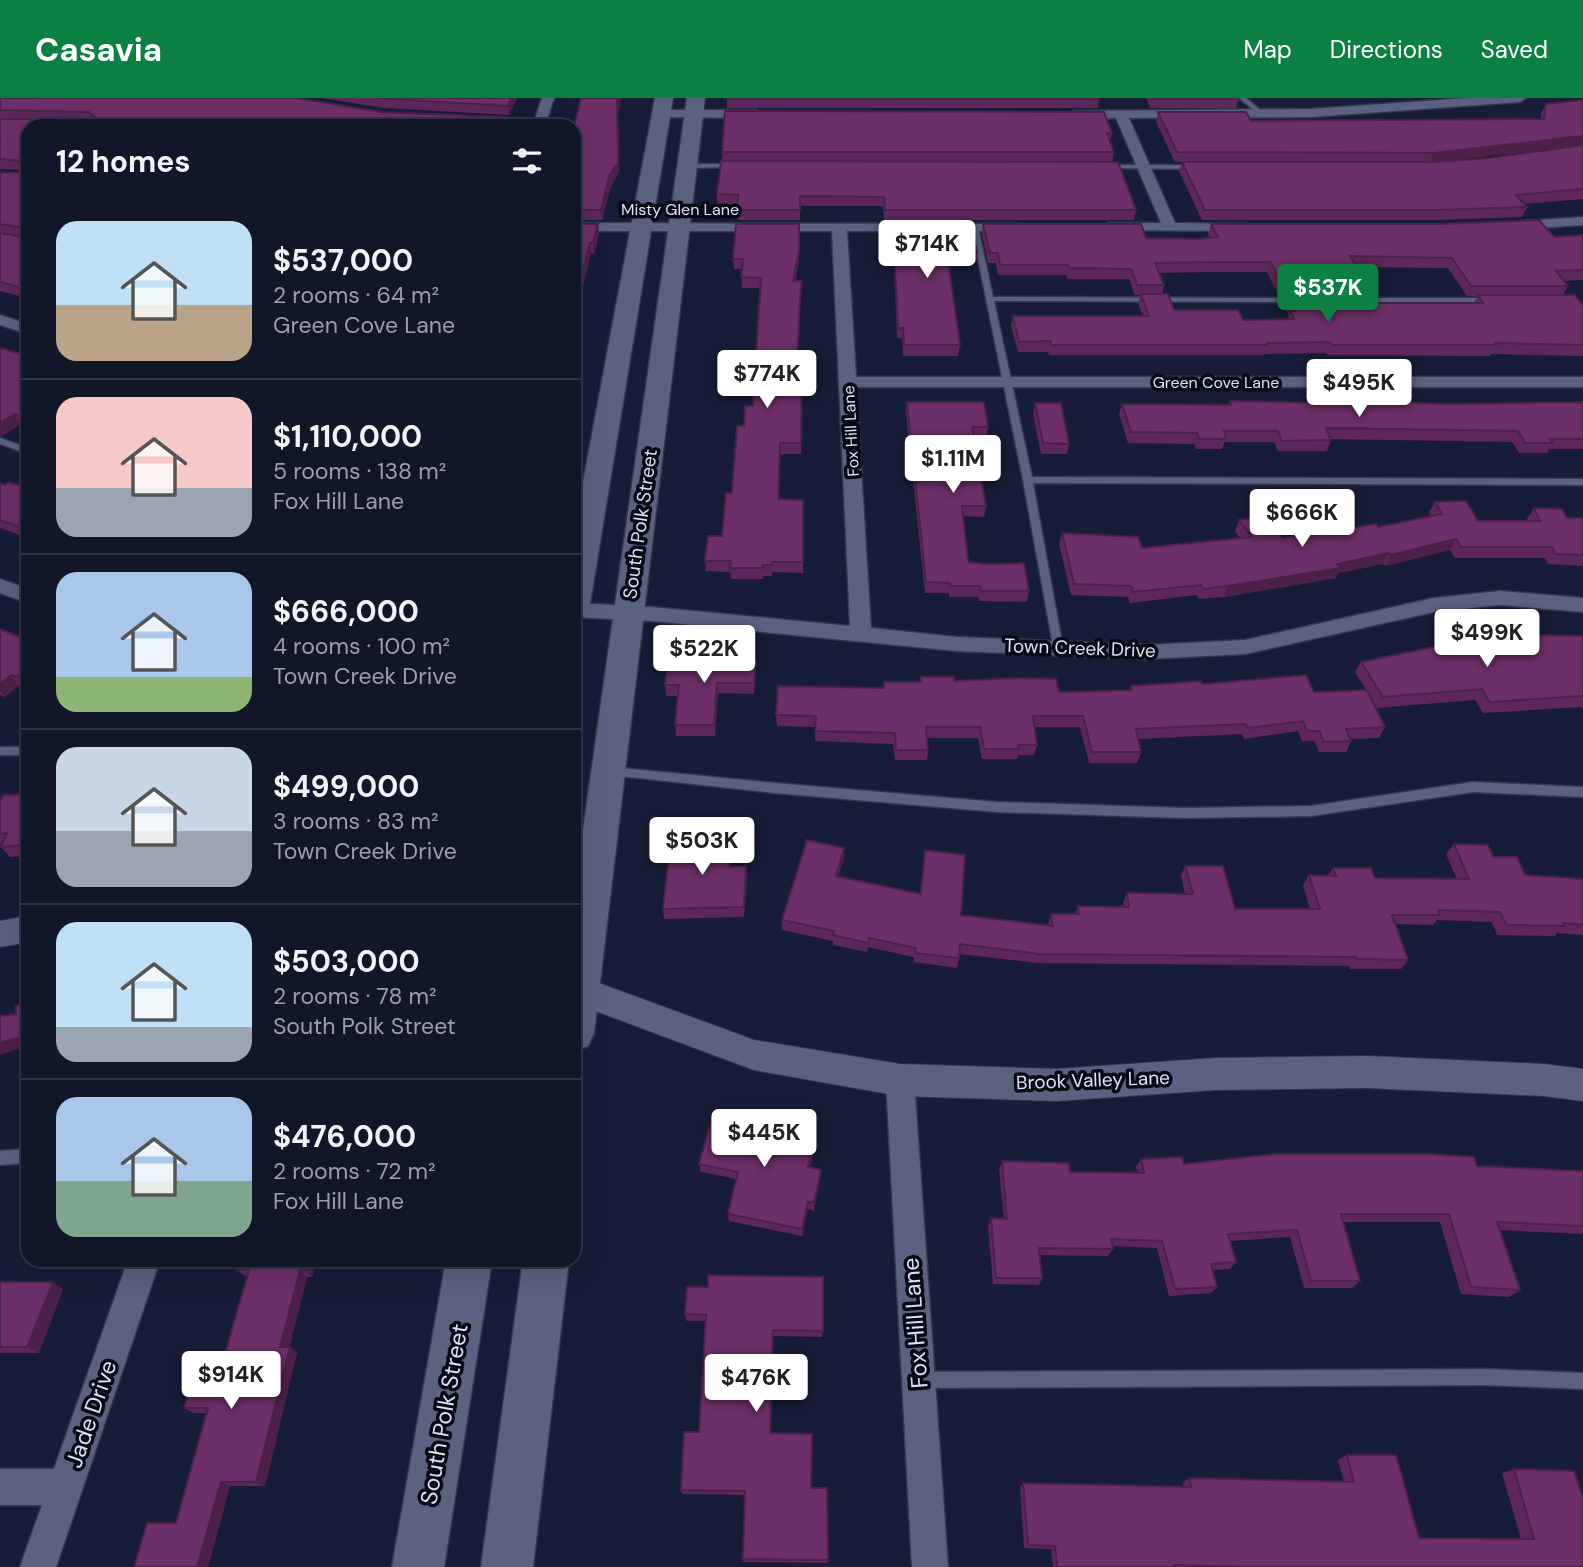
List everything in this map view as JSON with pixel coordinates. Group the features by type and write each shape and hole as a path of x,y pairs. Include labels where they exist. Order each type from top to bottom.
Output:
{"main road":[{"path":"581,569 663,106"},
{"name":"South Polk Street","path":"581,960 695,106"},
{"name":"South Polk Street","path":"418,1567 468,1267"},
{"path":"507,1567 546,1267"}],"street":[{"path":"542,119 548,98"},
{"path":"1364,98 1379,108"},
{"path":"1066,116 1263,115 1520,98"},
{"path":"663,106 695,106 777,114"},
{"path":"1121,116 1170,227"},
{"path":"1491,226 1583,221"},
{"name":"Misty Glen Lane","path":"581,227 1030,227"},
{"name":"Fox Hill Lane","path":"839,227 861,635"},
{"path":"1086,227 1263,227"},
{"path":"0,320 21,327"},
{"name":"Green Cove Lane","path":"849,382 1583,382"},
{"path":"0,586 21,594"},
{"name":"Town Creek Drive","path":"581,610 957,644 1146,652 1245,647 1434,605 1500,598 1583,605"},
{"path":"0,934 21,930"},
{"name":"Brook Valley Lane","path":"581,991 632,1012 754,1055 900,1080 1057,1085 1216,1074 1367,1072 1544,1080 1583,1085"},
{"name":"Fox Hill Lane","path":"900,1080 930,1567"},
{"name":"Jade Drive","path":"38,1567 142,1267"},
{"path":"0,1487 66,1487"}],"lane":[{"path":"1242,98 1263,115"},
{"path":"687,166 742,166"},
{"path":"1102,167 1198,167"},
{"path":"974,227 1028,480 1058,648"},
{"path":"991,299 1308,300"},
{"path":"1349,300 1500,300"},
{"path":"0,441 21,448"},
{"path":"1028,480 1583,482"},
{"path":"0,751 21,751"},
{"path":"607,771 997,807 1186,813 1311,811 1473,786 1583,792"},
{"path":"0,1158 21,1156"},
{"path":"919,1380 1485,1377 1583,1381"}],"building":[{"path":"0,98 296,98 382,112 502,117 91,119 94,116 89,112 0,110"},
{"path":"376,98 511,98 508,106"},
{"path":"581,98 618,98 618,162 609,176 601,210 581,210 581,119 576,119"},
{"path":"1099,98 1099,99 727,99"},
{"path":"1238,98 1239,99 1152,99"},
{"path":"1583,100 1583,136 1434,153 1177,152 1158,112 1246,112 1251,121 1544,119 1546,104"},
{"path":"725,111 1104,112 1112,133 1107,133 1114,152 722,152"},
{"path":"0,119 21,119 21,161 0,159"},
{"path":"1583,145 1583,189 1516,195 1527,207 1440,210 1205,210 1182,162 1434,162 1489,158"},
{"path":"721,161 1118,162 1136,210 885,210 884,197 800,196 800,210 737,210 738,195 717,194"},
{"path":"0,172 21,173 21,227 0,224"},
{"path":"1539,220 1554,237 1583,235 1583,270 1556,271 1568,286 1471,286 1452,258 1350,256 1367,285 1282,285 1271,262 1216,262 1155,263 1164,285 1137,285 1131,269 1000,265 998,253 990,253 983,224 1141,224 1146,238 1198,239 1218,237 1211,224 1440,224"},
{"path":"581,224 598,224 593,243 590,243 581,278"},
{"path":"736,224 799,224 799,251 793,281 801,281 797,361 802,361 801,443 780,443 778,499 803,500 803,562 772,562 772,565 763,565 763,568 730,568 731,561 705,561 708,536 722,536 726,493 732,493 737,426 744,426 745,406 753,406 761,278 741,277 743,259 733,259"},
{"path":"887,224 971,224 977,253 947,253 960,345 904,345 903,328 898,328 894,250 889,250"},
{"path":"0,233 21,237 21,287 0,282"},
{"path":"1141,294 1168,294 1174,310 1238,310 1243,320 1294,319 1290,311 1295,311 1286,294 1373,295 1378,303 1483,303 1478,295 1575,295 1583,306 1583,345 1332,345 1330,342 1267,343 1268,345 1051,345 1050,341 1019,342 1013,316 1149,316"},
{"path":"0,348 21,354 21,416 15,414 0,423"},
{"path":"1230,401 1378,404 1376,401 1447,404 1583,402 1583,439 1550,439 1553,443 1525,443 1518,431 1326,428 1331,440 1282,441 1278,431 1224,431 1226,439 1199,439 1197,433 1131,432 1122,404 1231,405"},
{"path":"907,402 984,402 988,427 972,427 986,506 962,506 968,559 969,562 989,564 1024,563 1029,591 981,591 980,586 951,586 950,583 926,582"},
{"path":"1035,403 1061,403 1069,444 1043,443"},
{"path":"9,482 21,486 21,528 0,520 0,483 5,485"},
{"path":"1466,501 1478,521 1540,521 1534,508 1562,509 1567,518 1583,518 1583,555 1555,554 1552,547 1461,547 1456,539 1391,555 1388,553 1337,564 1341,568 1203,589 1201,585 1133,592 1131,586 1074,584 1062,533 1138,537 1142,548 1252,537 1239,520 1265,516 1282,538 1376,524 1378,527 1442,514 1435,502"},
{"path":"0,629 21,637 21,677 11,675 0,684"},
{"path":"1547,635 1583,636 1583,696 1490,702 1482,689 1383,697 1361,662 1453,643 1452,641"},
{"path":"668,657 756,660 754,683 717,683 714,725 675,725 679,685 665,685"},
{"path":"1306,675 1314,692 1367,690 1385,727 1346,729 1351,741 1324,742 1319,731 1307,731 1303,721 1248,728 1246,724 1136,729 1141,752 1092,752 1083,716 1033,716 1037,745 1018,745 1019,749 984,749 980,727 926,727 928,750 896,750 895,733 815,731 816,716 776,715 778,686 884,688 884,682 921,682 921,677 954,677 954,681 1019,678 1056,679 1059,692 1132,690 1131,686 1201,681 1203,684"},
{"path":"21,794 21,846 1,847 7,833 0,834 0,802 3,795"},
{"path":"671,836 708,837 706,854 730,854 730,866 746,866 744,907 663,909"},
{"path":"807,840 844,848 836,876 921,894 925,850 965,855 961,915 1053,926 1051,914 1079,914 1078,906 1129,907 1127,893 1193,894 1185,866 1223,866 1235,909 1320,909 1309,875 1336,876 1333,868 1371,868 1375,878 1469,879 1454,844 1488,845 1493,857 1517,857 1525,875 1583,879 1583,925 1506,925 1500,912 1438,910 1440,915 1392,915 1408,960 1356,957 1040,954 960,944 959,958 915,953 916,948 869,938 868,943 833,935 834,931 782,920"},
{"path":"21,1004 21,1037 0,1043 0,1016 16,1014 16,1006"},
{"path":"713,1114 815,1136 808,1167 821,1170 814,1203 808,1202 802,1229 728,1214 738,1172 699,1164"},
{"path":"1275,1154 1431,1154 1474,1157 1477,1166 1583,1171 1583,1226 1497,1222 1520,1290 1471,1287 1449,1214 1341,1214 1360,1281 1311,1281 1297,1230 1228,1234 1236,1262 1211,1264 1217,1287 1175,1289 1162,1241 1111,1239 1113,1249 1039,1248 1042,1278 996,1278 991,1218 1007,1219 1002,1161 1069,1163 1070,1172 1144,1173 1141,1159 1182,1157 1184,1164"},
{"path":"238,1267 306,1267 305,1270 300,1270 280,1347 290,1347 256,1482 221,1482 197,1567 134,1567 147,1523 176,1523 208,1408 184,1408 197,1364 222,1364 249,1270 237,1270"},
{"path":"708,1275 823,1277 823,1331 773,1330 770,1433 812,1434 811,1488 827,1488 828,1560 743,1559 745,1491 681,1490 684,1432 699,1432 706,1315 685,1314 687,1287 708,1287"},
{"path":"0,1282 53,1282 27,1347 0,1347"},
{"path":"1347,1455 1396,1455 1419,1538 1534,1539 1514,1469 1574,1471 1583,1498 1583,1567 1057,1567 1055,1546 1028,1545 1023,1483 1191,1487 1190,1478 1354,1482"}]}
